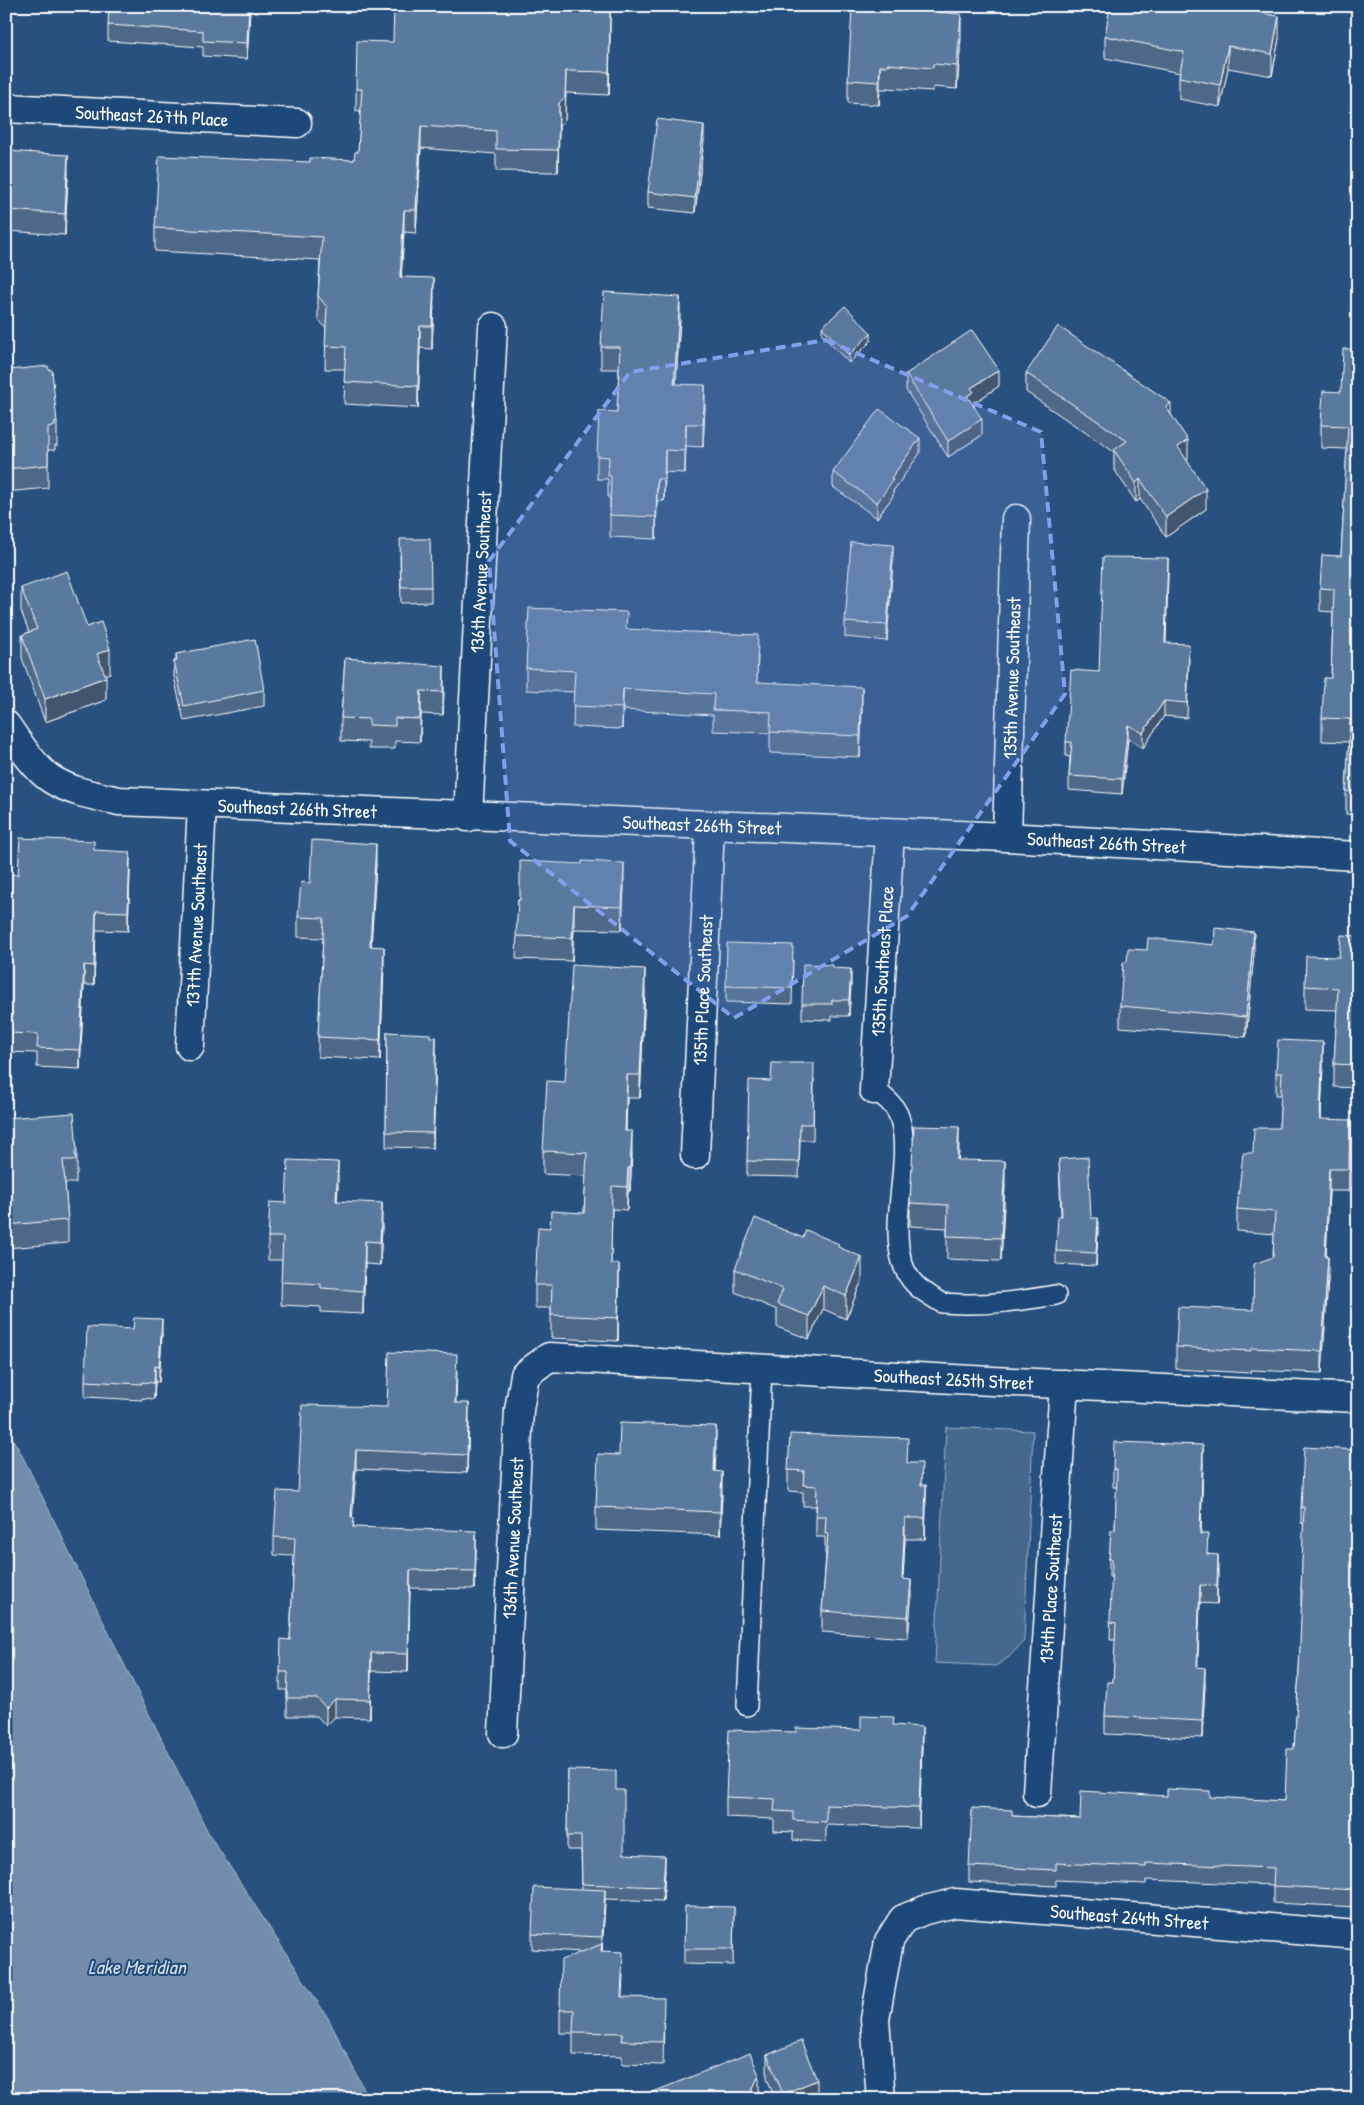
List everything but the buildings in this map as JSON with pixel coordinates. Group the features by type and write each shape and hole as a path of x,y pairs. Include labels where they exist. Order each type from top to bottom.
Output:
{"street":[{"name":"Southeast 267th Place","path":"6,108 297,123"},
{"name":"136th Avenue Southeast","path":"468,817 493,327"},
{"name":"135th Avenue Southeast","path":"1007,837 1016,519"},
{"name":"Southeast 266th Street","path":"6,725 20,747 51,779 81,792 119,801 468,817 1007,837 1358,856"},
{"name":"137th Avenue Southeast","path":"190,1046 202,805"},
{"name":"135th Place Southeast","path":"695,1155 710,826"},
{"name":"135th Southeast Place","path":"874,1090 890,833"},
{"name":"136th Avenue Southeast","path":"503,1732 519,1410 525,1375 549,1357"},
{"name":"Southeast 265th Street","path":"549,1357 1358,1398"},
{"name":"134th Place Southeast","path":"1037,1793 1064,1384"},
{"name":"Southeast 264th Street","path":"881,2099 875,2019 888,1941 903,1919 925,1910 955,1903 1358,1935"}],"lane":[{"path":"874,1090 888,1098 898,1114 903,1140 898,1224 899,1241 903,1270 916,1287 942,1303 988,1305 1056,1295"},
{"path":"747,1706 762,1369"}],"highlighted area":[{"path":"826,340 1041,432 1065,694 907,916 734,1018 510,841 489,561 630,372"}],"shaded area":[{"path":"946,1427 1033,1431 1024,1641 1009,1657 996,1666 935,1663"}],"water":[{"name":"Lake Meridian","path":"6,1428 21,1453 210,1836 328,2018 369,2099 6,2099"}]}
